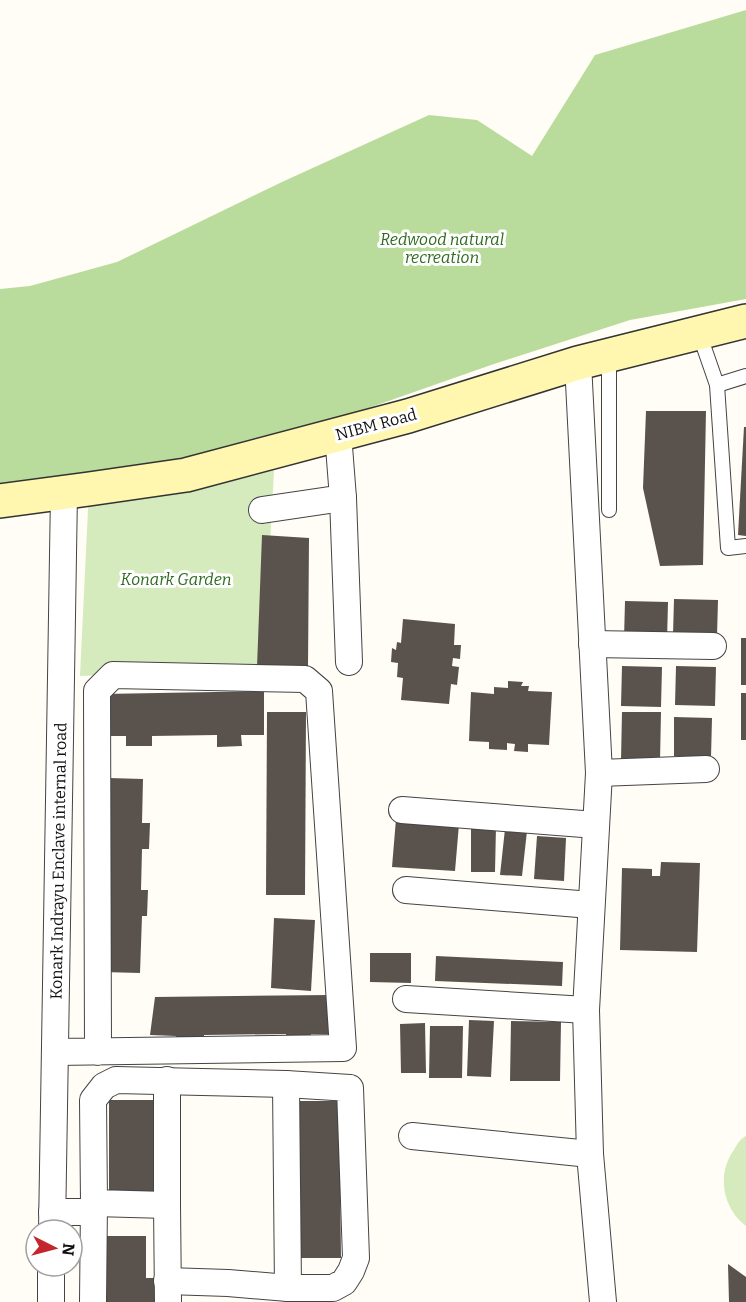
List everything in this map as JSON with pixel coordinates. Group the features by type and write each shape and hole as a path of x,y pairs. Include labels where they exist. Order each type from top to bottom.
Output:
{"main road":[{"name":"NIBM Road","path":"0,501 186,475 408,416 578,363 746,321"}],"street":[{"path":"578,363 598,773 586,1010 590,1154 603,1302"},
{"path":"338,434 343,498 349,663"},
{"name":"Konark Indrayu Enclave internal road","path":"52,1218 64,493"},
{"path":"262,510 343,498"},
{"path":"592,644 713,646"},
{"path":"55,1052 98,1052 343,1048 319,691 305,680 113,675 98,691 98,1052"},
{"path":"598,773 706,769"},
{"path":"402,810 596,825"},
{"path":"406,890 591,904"},
{"path":"406,999 586,1010"},
{"path":"93,1302 93,1100 104,1086 116,1080 167,1080 286,1084 350,1088 356,1258 351,1271 334,1295 288,1288 230,1292 168,1292 167,1080"},
{"path":"286,1084 288,1288"},
{"path":"412,1136 590,1154"},
{"path":"62,1218 94,1208 167,1205"},
{"path":"51,1278 51,1302"}],"lane":[{"path":"699,333 717,385 728,548 746,546"},
{"path":"609,355 609,510"},
{"path":"717,385 746,376"}],"green space":[{"name":"Redwood natural recreation","path":"746,10 746,299 630,320 491,365 243,452 0,490 0,289 30,286 117,262 282,182 429,115 477,120 532,156 595,55"},
{"name":"Konark Garden","path":"264,465 274,471 263,669 80,676 89,489"},
{"path":"746,1136 746,1226 738,1219 727,1201 724,1180 728,1159 739,1142"}],"building":[{"path":"646,411 706,411 703,565 660,566 643,488"},
{"path":"744,427 746,427 746,536 738,535"},
{"path":"262,535 309,538 308,667 257,667"},
{"path":"674,599 718,600 717,636 673,635"},
{"path":"625,601 668,602 667,640 624,639"},
{"path":"403,619 455,624 454,645 461,645 460,659 453,658 452,666 459,667 457,685 451,684 449,704 401,700 403,678 397,677 398,663 391,662 392,648 396,650 397,642 401,643"},
{"path":"741,638 746,638 746,685 741,685"},
{"path":"622,666 662,667 661,707 621,706"},
{"path":"676,666 716,667 715,706 675,705"},
{"path":"508,681 523,682 521,686 529,686 528,691 552,692 549,745 528,744 528,752 514,751 515,744 507,743 507,750 489,749 489,742 469,741 471,692 494,694 494,687 508,688"},
{"path":"264,691 264,735 241,735 242,746 217,747 217,735 152,736 152,746 126,746 126,736 103,736 103,694"},
{"path":"741,693 746,693 746,740 741,740"},
{"path":"267,712 306,712 305,895 266,895"},
{"path":"622,712 661,712 660,761 621,760"},
{"path":"674,717 712,718 711,757 674,756"},
{"path":"109,778 143,779 142,823 150,823 149,849 142,849 141,890 148,890 147,916 142,916 140,973 103,972"},
{"path":"396,819 459,824 455,871 392,867"},
{"path":"471,826 496,826 495,872 471,872"},
{"path":"505,829 527,831 522,876 500,875"},
{"path":"537,836 566,838 564,881 534,879"},
{"path":"661,862 700,863 697,952 620,950 622,868 652,869 652,876 660,876"},
{"path":"274,918 315,920 311,991 271,988"},
{"path":"370,953 411,953 411,983 370,982"},
{"path":"436,956 563,962 562,986 435,981"},
{"path":"330,995 331,1034 311,1034 311,1045 286,1045 286,1034 204,1035 204,1044 176,1044 176,1036 150,1035 155,997"},
{"path":"469,1020 494,1021 491,1077 467,1076"},
{"path":"511,1021 561,1022 560,1081 510,1081"},
{"path":"425,1023 426,1073 401,1073 400,1024"},
{"path":"430,1026 463,1026 462,1078 429,1078"},
{"path":"109,1100 153,1100 153,1191 109,1191"},
{"path":"298,1101 339,1101 341,1258 301,1258"},
{"path":"106,1236 146,1236 146,1278 155,1278 155,1302 107,1302"},
{"path":"728,1264 746,1277 746,1302 729,1302"}]}
